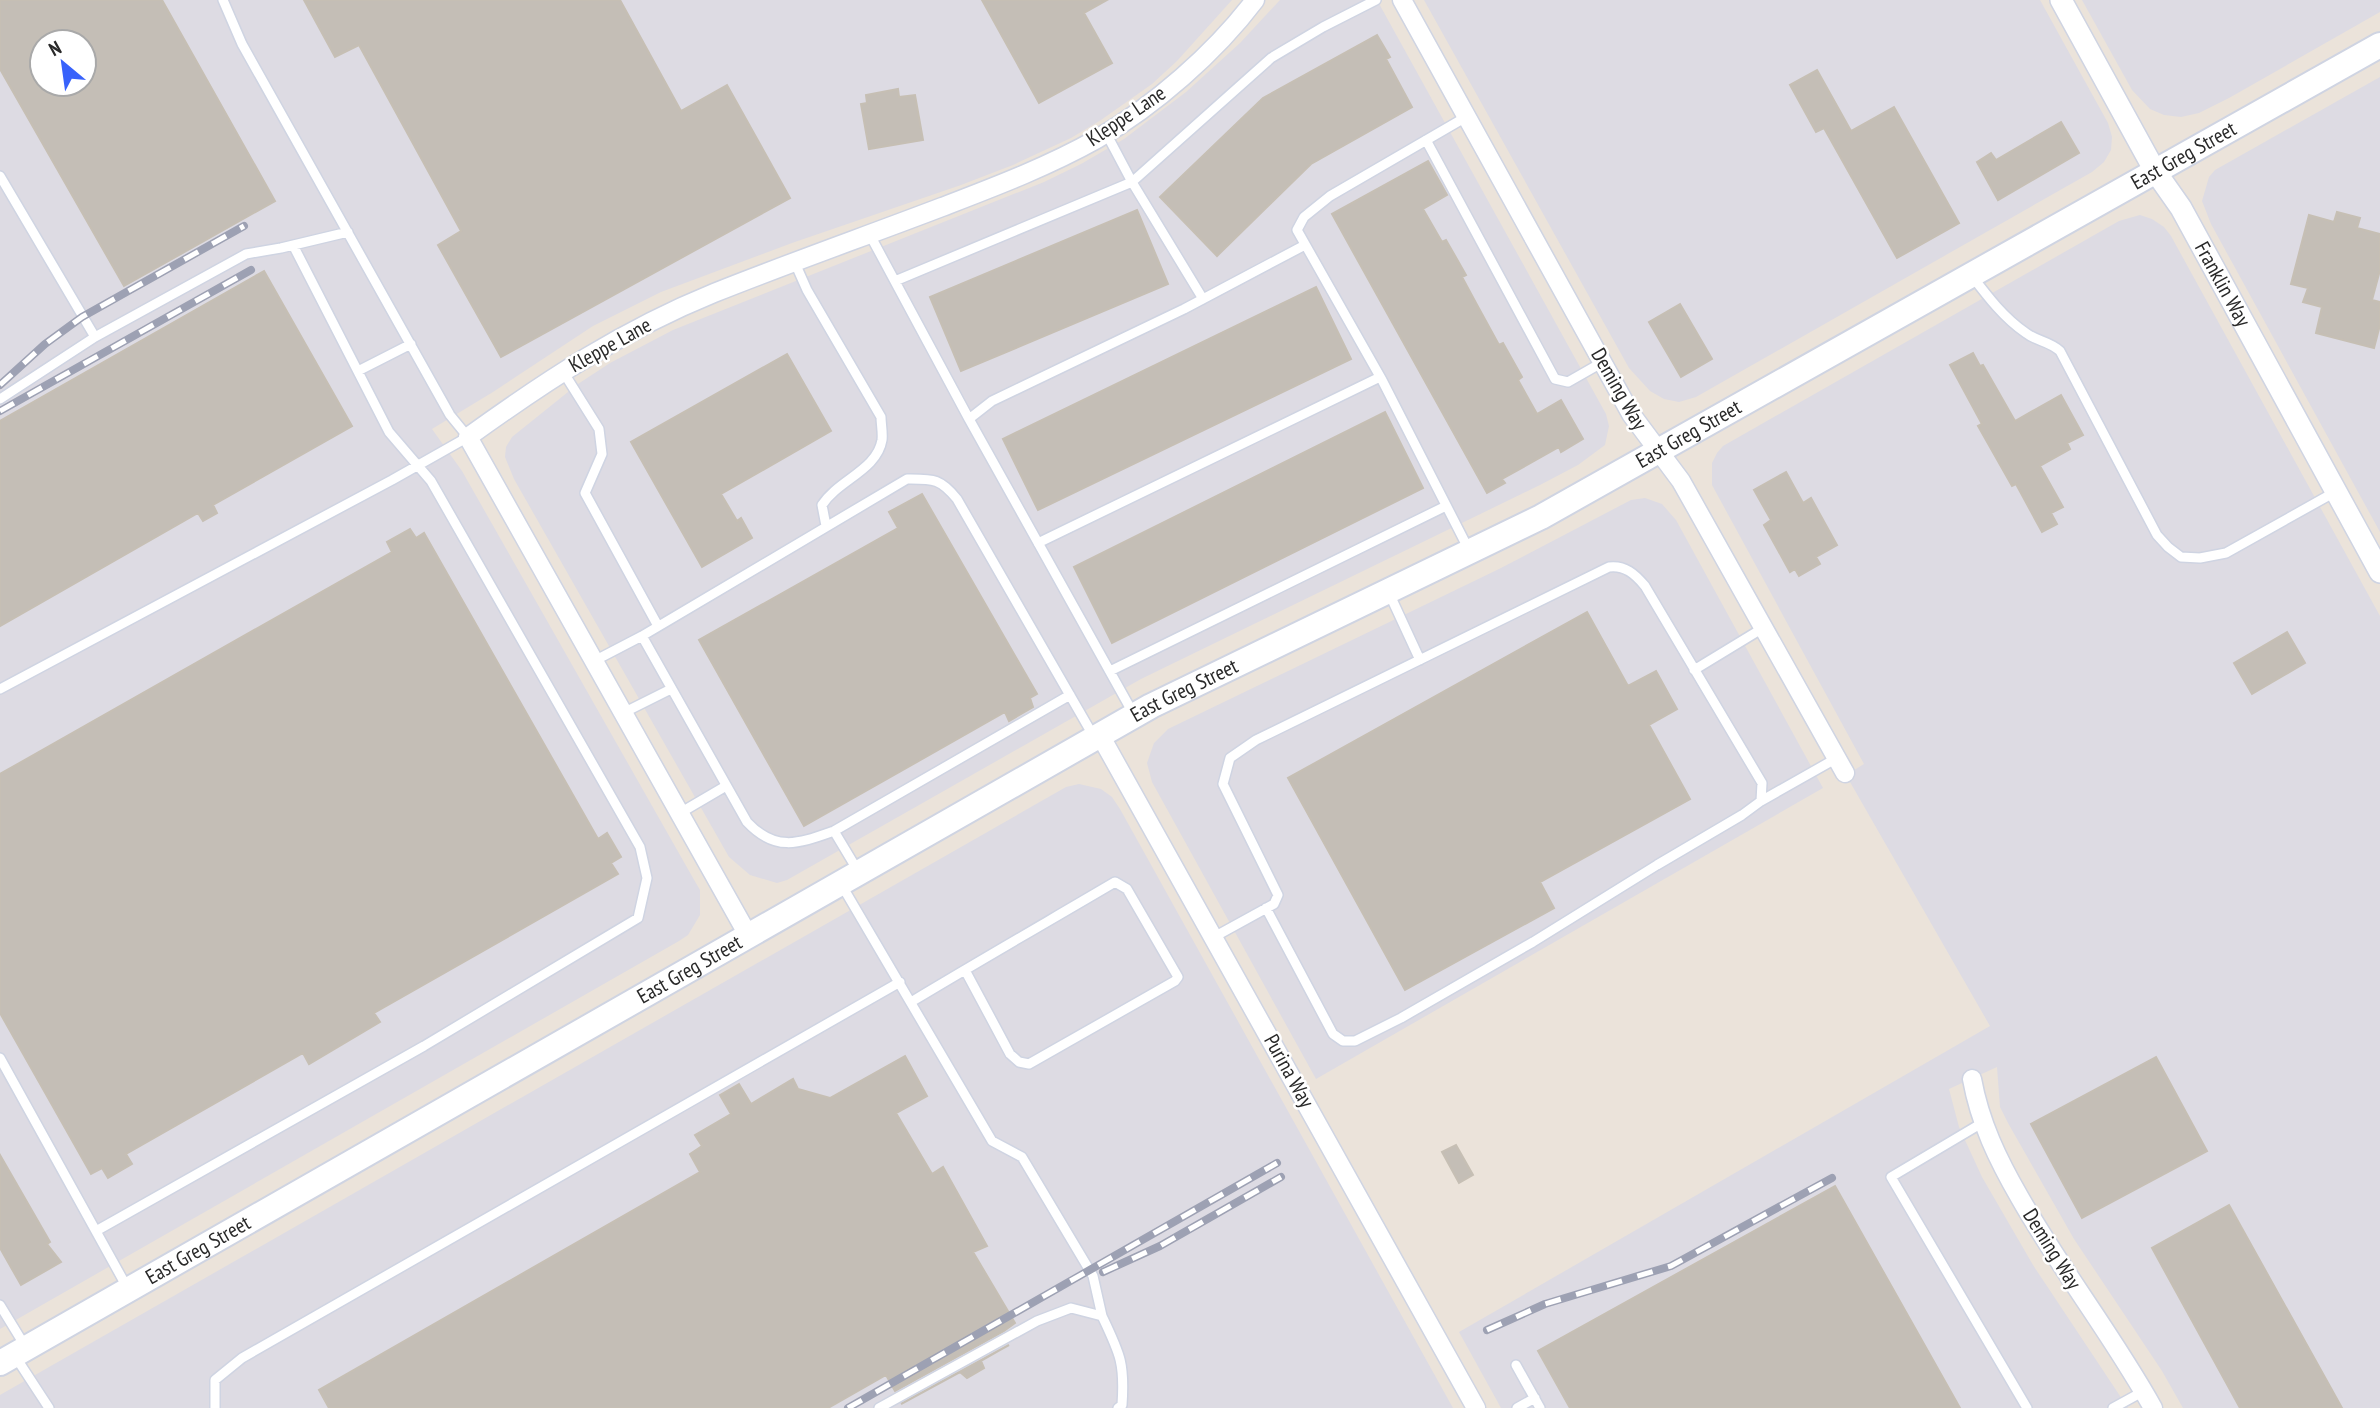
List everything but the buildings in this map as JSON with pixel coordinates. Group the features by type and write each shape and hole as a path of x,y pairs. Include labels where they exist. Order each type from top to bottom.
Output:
{"main road":[{"name":"East Greg Street","path":"13,1355 1097,737 1541,517 2380,45"}],"street":[{"name":"Kleppe Lane","path":"468,437 562,370 657,318 713,294 1005,183 1106,133 1141,110 1180,78 1221,39 1255,0"},
{"name":"Deming Way","path":"1402,0 1631,414 1681,481 1841,765"},
{"name":"Franklin Way","path":"2061,0 2155,171 2181,208 2380,572"},
{"path":"468,437 748,935"},
{"name":"Purina Way","path":"1097,737 1214,937 1476,1408"},
{"name":"Deming Way","path":"1972,1079 1982,1123 2008,1176 2153,1408"}],"lane":[{"path":"0,689 468,437 450,415 242,44 223,0"},
{"path":"895,281 1132,182 1271,58 1376,0"},
{"path":"1466,117 1330,196 1304,217 1297,230 1380,377 1470,552"},
{"path":"1106,133 1132,182 1203,299"},
{"path":"1426,140 1555,379 1568,382 1603,362"},
{"path":"0,176 95,337"},
{"path":"0,398 95,337 246,254 348,232"},
{"path":"870,235 1135,716"},
{"path":"96,1231 424,1046 638,918 647,878 640,847 458,527 419,464 389,432 293,245"},
{"path":"969,419 992,401 1203,299 1306,245"},
{"path":"795,263 807,290 881,417 882,439 874,459 830,492 822,505 826,526"},
{"path":"1971,275 1993,304 2028,335 2052,343 2060,351 2157,535 2168,547 2182,556 2200,558 2226,553 2336,492"},
{"path":"358,371 411,344"},
{"path":"562,370 599,429 602,454 585,493 658,626"},
{"path":"1038,542 1380,377"},
{"path":"594,661 642,636 906,479 935,480 946,485 957,499 1097,737"},
{"path":"1110,671 1446,506"},
{"path":"1214,937 1274,904 1278,895 1223,784 1230,758 1256,740 1613,566 1626,568 1645,586 1762,783 1761,801"},
{"path":"1389,591 1420,660"},
{"path":"1694,670 1763,628"},
{"path":"642,636 747,822 758,834 776,842 798,844 834,831 1070,695"},
{"path":"623,713 671,689"},
{"path":"1266,908 1333,1034 1343,1041 1355,1041 1401,1018 1533,942 1761,801 1841,765"},
{"path":"680,813 726,786"},
{"path":"834,831 849,878 900,982 992,1142 1022,1157 1093,1276 1102,1316 1120,1354 1124,1374 1122,1405 1118,1408"},
{"path":"911,1002 965,970 1115,882 1127,889 1178,976 1175,981 1029,1064 1019,1062 1010,1054 965,970"},
{"path":"215,1408 215,1380 242,1358 900,982"},
{"path":"0,1058 128,1290"},
{"path":"1982,1123 1891,1177 2027,1408"},
{"path":"0,1305 13,1355 49,1408"},
{"path":"879,1408 1037,1321 1071,1308 1102,1316"},
{"path":"1516,1365 1540,1408"},
{"path":"2113,1408 2144,1391"},
{"path":"1517,1408 1535,1398"}],"shaded area":[{"path":"0,0 1232,0 1177,61 1152,84 1071,138 961,185 792,243 661,292 593,326 432,429 462,471 700,890 700,915 688,935 0,1329"},
{"path":"1280,0 1377,0 1606,414 1609,426 1605,445 1578,465 1540,485 1141,679 787,880 777,883 750,875 729,857 514,479 505,457 506,447 512,437 578,384 610,363 673,330 1044,182 1081,164 1124,139 1186,92 1240,43"},
{"path":"1424,0 2040,0 2108,123 2112,137 2111,150 2104,162 2092,172 1696,397 1679,402 1664,399 1650,391 1629,368"},
{"path":"2082,0 2380,0 2380,12 2229,98 2199,113 2181,117 2164,115 2150,109 2132,90"},
{"path":"2380,77 2380,532 2211,224 2202,201 2209,177 2215,170"},
{"path":"2140,215 2164,227 2171,236 2380,616 2380,1408 2183,1408 2162,1371 2074,1239 2008,1123 2000,1107 1997,1067 1949,1089 1959,1127 1982,1177 2033,1265 2128,1408 1501,1408 1459,1332 1990,1026 1846,775 1864,764 1712,485 1712,463 1717,453 1723,446 2119,221"},
{"path":"1645,498 1662,504 1676,520 1823,788 1316,1079 1152,782 1147,763 1154,743 1168,729 1499,569 1631,500"},
{"path":"1079,784 1101,789 1112,797 1120,809 1453,1408 0,1408 0,1395 1066,787"}],"railway":[{"path":"0,385 45,344 82,317 244,226"},
{"path":"0,411 251,270"},
{"path":"848,1408 1277,1163"},
{"path":"1103,1272 1160,1246 1281,1177"},
{"path":"1487,1330 1545,1304 1671,1266 1832,1178"}]}
